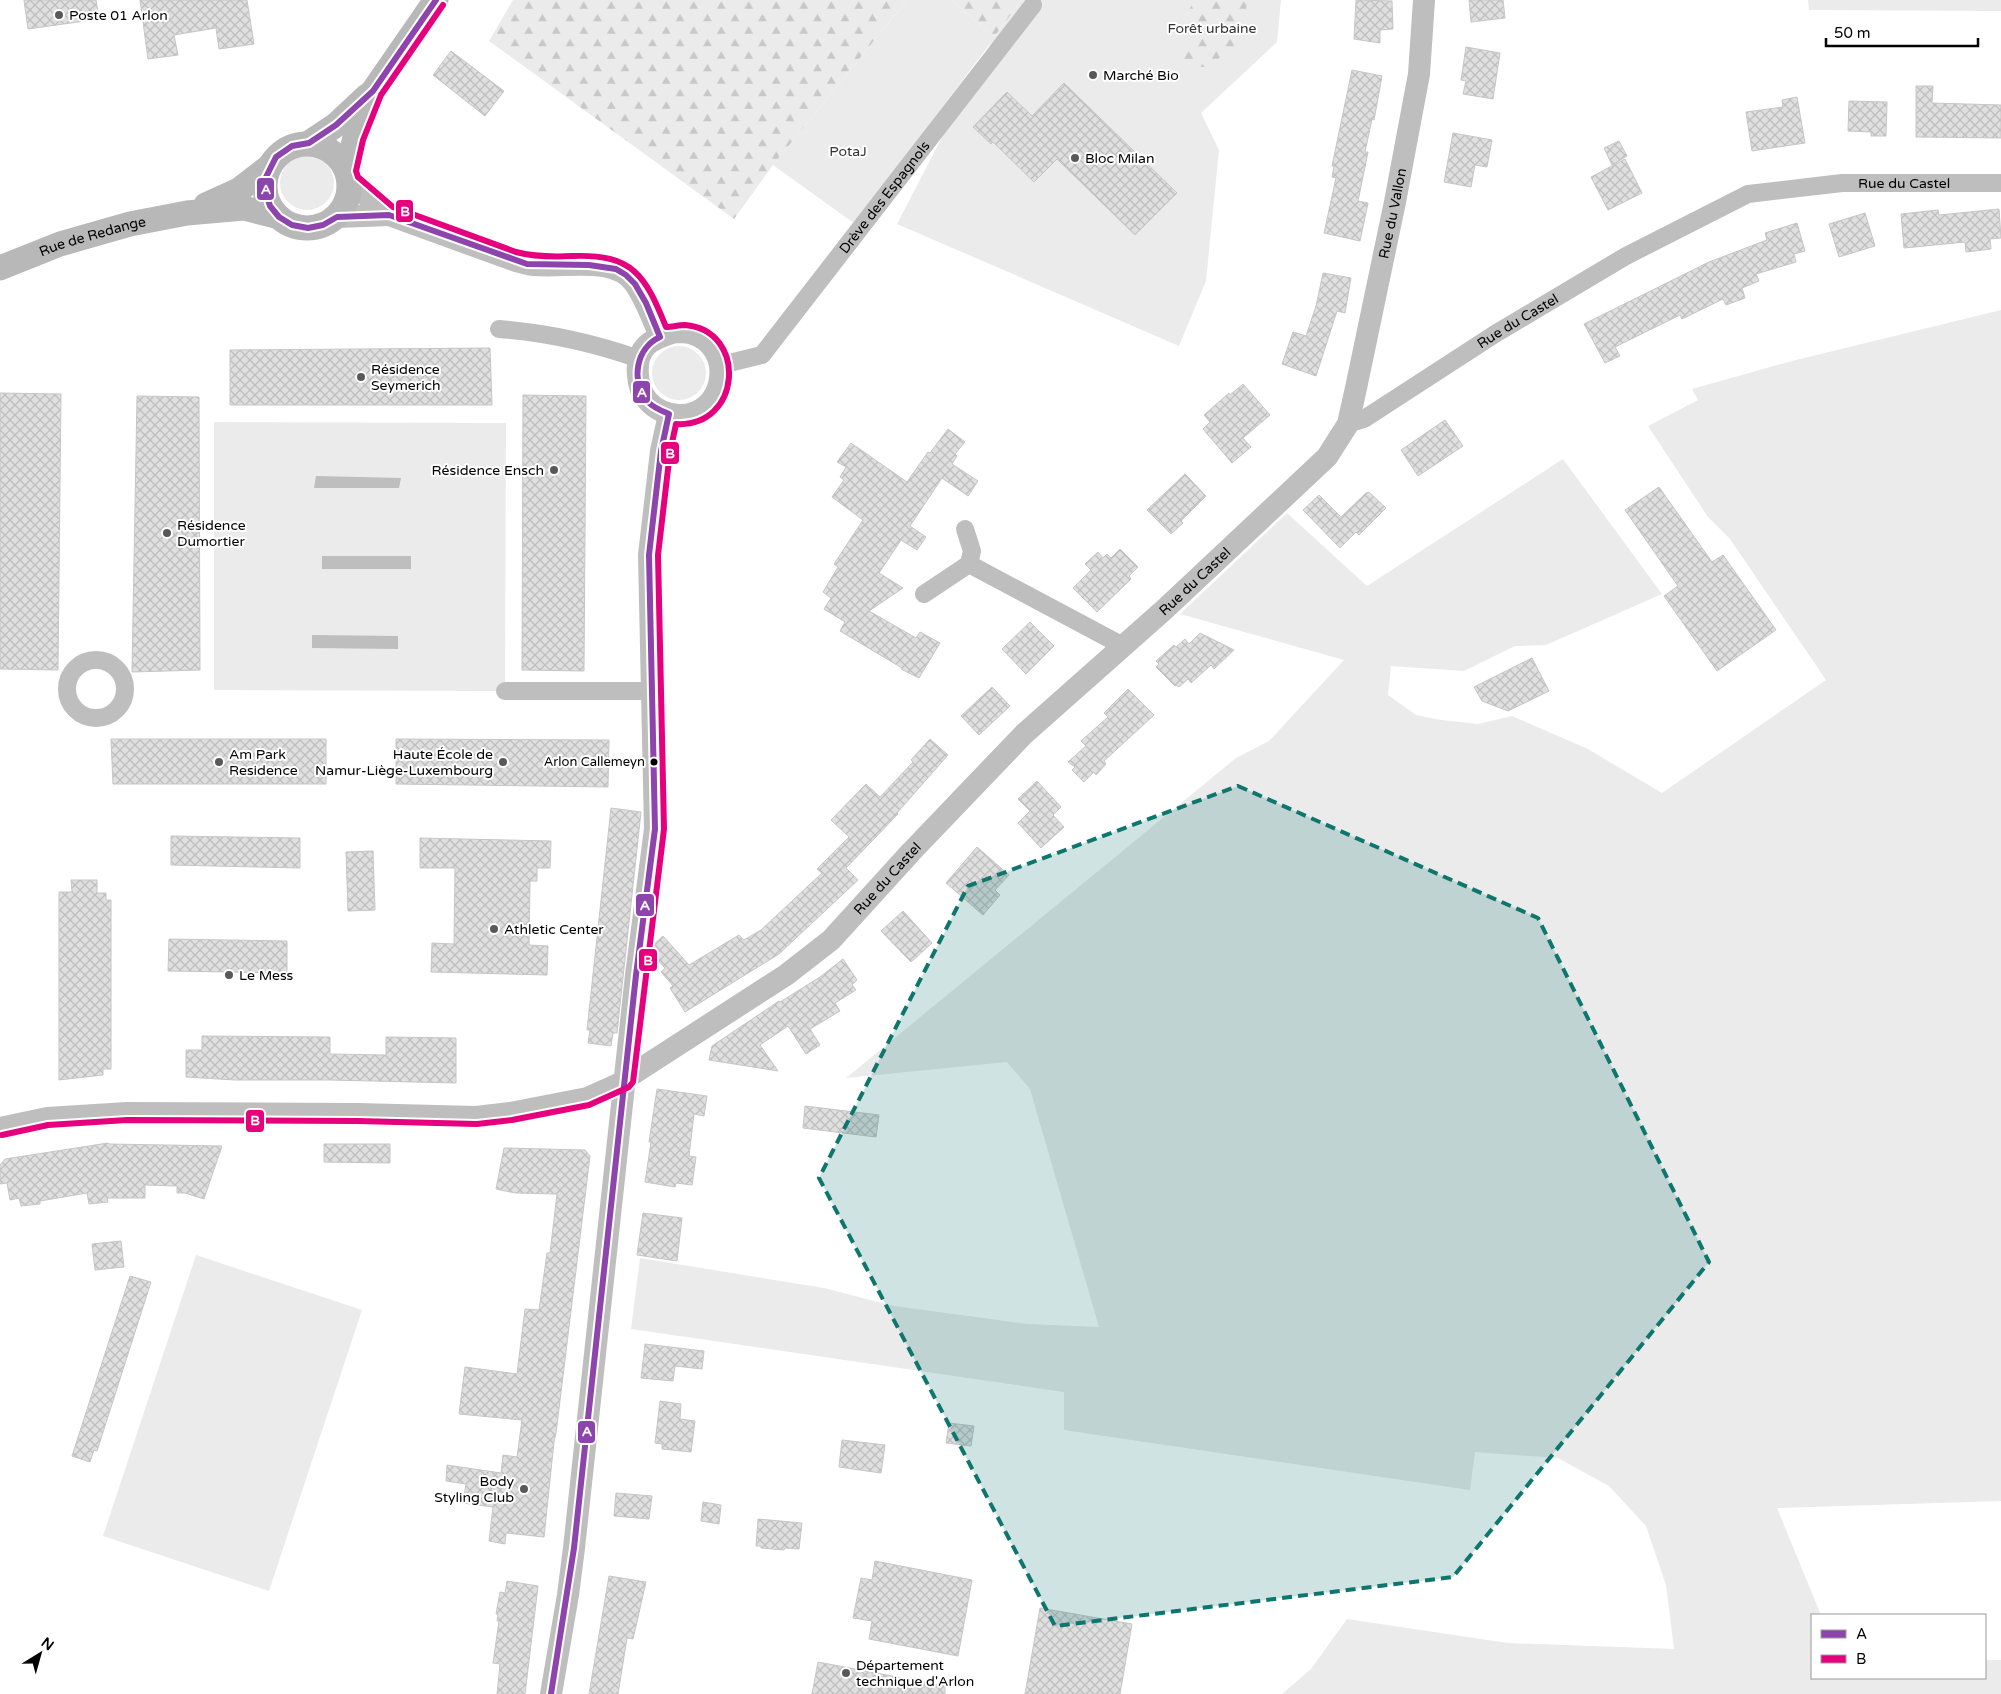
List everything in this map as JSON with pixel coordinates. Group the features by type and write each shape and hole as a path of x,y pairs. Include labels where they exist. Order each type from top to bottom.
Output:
{"main road":[{"path":"373,91 336,125 309,143 292,146 284,150 270,166 265,179 266,193 270,206 279,217 292,225 308,228 323,225 336,217 348,201 354,138 373,91 436,0"},
{"path":"309,143 332,151 342,160 349,177"},
{"name":"Rue de Redange","path":"187,213 239,190 270,166"},
{"name":"Rue de Redange","path":"0,268 60,244 130,224 187,213 244,208 279,217"}],"street":[{"name":"Rue du Vallon","path":"1348,424 1395,202 1419,74 1424,0"},
{"name":"Drève des Espagnols","path":"721,364 762,355 1033,6"},
{"path":"349,177 389,214 513,260 534,265 568,266 588,264 616,270 635,282 660,336"},
{"name":"Rue du Castel","path":"625,1079 786,975 832,940 911,852 1024,734 1214,564 1327,457 1348,424 1364,419 1494,334 1626,256 1748,194 1842,183 2001,184"},
{"path":"336,217 389,214"},
{"path":"499,329 539,332 590,343 639,359"},
{"path":"675,332 690,333 704,340 714,350 721,364 721,382 715,397 702,409 686,415 669,414 656,409 646,399 640,387 639,359 646,345 660,336 675,332"},
{"path":"551,1694 572,1567 636,975 655,829 649,555 662,451 669,414"},
{"path":"924,594 969,564 972,551 965,530"},
{"path":"969,564 1123,646"},
{"path":"505,691 651,691"},
{"path":"0,1126 47,1116 127,1111 347,1112 476,1115 510,1111 587,1096 625,1079"}],"highlighted area":[{"path":"1238,786 1538,918 1709,1262 1453,1577 1055,1626 819,1178 968,886"}],"green space":[{"path":"513,0 907,0 773,165 734,219 489,41"},
{"name":"PotaJ","path":"907,0 951,0 994,37 1022,0 1281,0 1277,42 1201,113 1219,150 1206,281 1179,346 897,224 992,41 855,224 773,165"},
{"path":"951,0 1022,0 994,37"},
{"name":"Forêt urbaine","path":"1195,0 1248,0 1239,42 1208,67 1184,67 1179,48 1185,16"},
{"path":"1808,0 2001,0 2001,11 1809,10"},
{"path":"302,156 312,156 322,160 330,168 334,183 330,198 322,206 312,210 302,210 292,206 284,198 280,188 280,178 284,168 292,160"},
{"path":"2001,310 2001,1501 1777,1508 1821,1614 1811,1614 1811,1679 1986,1679 1986,1660 2001,1660 2001,1694 1282,1694 1311,1669 1347,1619 1508,1643 1674,1649 1666,1585 1646,1526 1609,1486 1558,1458 1475,1452 1470,1490 1064,1430 1064,1392 631,1329 640,1258 824,1288 894,1306 1027,1324 1099,1327 1030,1089 1007,1062 846,1078 1236,758 1269,741 1344,660 1180,614 1287,513 1367,586 1563,459 1662,594 1546,645 1515,646 1464,671 1391,666 1388,695 1416,715 1441,720 1478,724 1512,716 1588,749 1662,793 1826,680 1730,539 1708,517 1648,426 1698,400 1692,389 1792,361"},
{"path":"679,346 689,348 698,354 704,363 706,373 704,383 698,392 689,398 679,400 669,398 660,392 654,383 652,373 654,363 660,354 669,348"},
{"path":"214,422 506,423 505,691 214,690"},
{"path":"196,1255 362,1310 269,1591 103,1536"}],"shaded area":[{"path":"316,476 401,478 399,488 314,488"},
{"path":"322,556 411,556 411,569 322,569"},
{"path":"312,635 398,636 398,649 312,648"}],"building":[{"path":"24,0 96,0 99,19 28,29"},
{"path":"140,0 247,0 254,44 219,49 216,28 174,35 178,55 148,59"},
{"path":"1356,0 1392,1 1393,29 1380,30 1380,43 1354,39"},
{"path":"1469,0 1503,0 1505,18 1471,22"},
{"path":"1466,47 1500,53 1493,99 1463,94 1466,81 1461,80"},
{"path":"451,51 504,91 485,116 433,75"},
{"path":"1352,70 1382,76 1374,120 1372,119 1365,152 1368,152 1358,201 1368,203 1360,241 1324,233 1336,178 1332,177 1334,166 1332,166"},
{"name":"Bloc Milan","path":"1064,83 1177,193 1135,235 1057,159 1034,182 993,142 991,144 973,127 1007,92 1032,116"},
{"path":"1916,86 1933,86 1932,103 2001,105 2001,138 1916,137"},
{"path":"1797,97 1805,143 1752,151 1746,112 1783,107 1782,100"},
{"path":"1849,101 1887,102 1886,136 1871,136 1871,132 1848,131"},
{"path":"1453,133 1492,140 1487,167 1475,165 1471,187 1444,182"},
{"path":"1619,141 1627,156 1612,165 1604,148"},
{"path":"1625,159 1642,193 1608,210 1591,177"},
{"path":"1999,209 2001,238 1990,239 1991,249 1966,252 1965,242 1904,248 1901,214 1938,210 1939,215"},
{"path":"1865,213 1875,246 1839,257 1829,224"},
{"path":"1797,223 1805,251 1794,254 1796,262 1756,274 1759,281 1742,288 1745,298 1726,305 1723,299 1682,319 1680,315 1615,347 1620,356 1605,363 1584,324 1709,262 1767,240 1765,233"},
{"path":"1323,273 1351,278 1345,313 1337,311 1316,376 1282,364 1293,332 1306,336 1316,306"},
{"name":"Résidence Seymerich","path":"490,348 492,405 230,405 230,350"},
{"path":"1243,384 1270,415 1243,438 1251,447 1232,463 1203,429 1210,422 1204,415 1229,393 1230,395"},
{"path":"0,393 61,394 58,670 0,669"},
{"name":"Résidence Ensch","path":"523,395 586,396 584,671 522,670"},
{"name":"Résidence Dumortier","path":"137,396 199,397 200,670 132,672"},
{"path":"1445,420 1463,446 1418,476 1401,450"},
{"path":"948,429 965,442 955,454 957,456 952,464 978,481 968,496 942,478 910,526 926,537 917,550 901,540 879,573 903,588 869,611 916,638 920,632 940,643 919,678 840,631 845,622 824,609 831,598 823,592 838,567 834,564 863,520 832,497 844,480 840,477 846,467 837,462 851,443 907,482 928,452 930,453"},
{"path":"1185,474 1206,496 1171,534 1147,510"},
{"path":"1659,487 1712,562 1723,555 1776,630 1717,671 1664,596 1678,586 1625,510"},
{"path":"1369,492 1386,508 1359,535 1356,532 1340,548 1303,510 1319,495 1341,517"},
{"path":"1120,549 1138,567 1129,576 1131,579 1097,612 1073,588 1091,570 1085,564 1098,552 1103,558 1107,554 1111,558"},
{"path":"1030,622 1054,646 1026,674 1002,649"},
{"path":"1200,633 1234,650 1214,669 1211,665 1191,683 1188,679 1179,687 1175,686 1156,667 1159,664 1156,661 1174,645 1176,647 1185,639 1189,644"},
{"path":"1532,658 1549,691 1508,711 1482,701 1474,687"},
{"path":"992,687 1010,706 979,735 961,716"},
{"path":"1128,689 1154,715 1104,761 1106,764 1096,775 1094,772 1084,782 1072,770 1075,767 1068,762 1086,746 1081,741 1108,717 1104,713"},
{"name":"Am Park Residence","path":"111,739 326,739 326,784 113,784"},
{"path":"396,739 609,740 608,787 396,784"},
{"path":"930,739 948,755 898,814 846,868 858,880 779,954 685,1012 670,988 673,986 661,972 665,968 652,954 653,945 663,936 689,965 739,935 744,940 761,930 822,873 817,869 849,837 831,820 866,784 880,797 913,762 911,760"},
{"path":"1037,781 1061,807 1053,815 1064,827 1041,848 1018,823 1030,811 1018,799"},
{"path":"611,808 641,812 617,1033 613,1033 611,1046 588,1043 590,1030 587,1030"},
{"path":"171,836 300,838 300,868 171,865"},
{"name":"Athletic Center","path":"420,838 551,841 550,868 537,868 537,881 530,881 529,945 548,946 547,975 431,972 432,943 454,944 455,868 420,868"},
{"path":"977,847 1009,875 995,890 1000,895 983,915 946,883"},
{"path":"373,851 375,910 348,911 346,852"},
{"path":"71,880 97,880 97,893 106,893 106,900 111,900 111,1069 103,1069 103,1075 59,1080 59,892 72,892"},
{"path":"903,911 932,943 911,962 881,931"},
{"path":"169,939 287,941 287,973 168,971"},
{"path":"843,959 857,980 852,985 856,990 835,1003 840,1011 810,1029 820,1045 806,1054 788,1026 760,1045 778,1071 709,1060 712,1046 779,1001 820,977"},
{"path":"202,1036 330,1037 330,1054 386,1055 386,1037 456,1038 456,1083 235,1080 186,1077 186,1050 202,1050"},
{"path":"657,1089 707,1096 704,1116 694,1114 689,1156 696,1157 692,1185 676,1183 675,1187 645,1182"},
{"path":"805,1106 879,1115 876,1137 803,1128"},
{"path":"108,1143 222,1146 204,1199 185,1193 177,1193 177,1186 145,1185 145,1198 107,1198 108,1202 89,1204 87,1193 40,1201 40,1204 21,1206 19,1198 10,1200 7,1183 0,1184 0,1165 5,1159"},
{"path":"324,1144 390,1144 390,1163 324,1162"},
{"path":"504,1148 585,1150 590,1156 544,1537 506,1533 505,1544 489,1541 493,1507 463,1503 466,1484 446,1481 447,1465 501,1473 503,1455 517,1457 522,1420 459,1414 465,1367 517,1374 525,1309 539,1310 547,1253 550,1253 557,1194 515,1193 496,1189"},
{"path":"643,1213 682,1218 677,1261 637,1255"},
{"path":"121,1241 124,1267 95,1270 92,1244"},
{"path":"130,1276 151,1282 97,1451 94,1450 90,1462 72,1456"},
{"path":"645,1344 704,1351 702,1369 675,1366 673,1381 641,1378"},
{"path":"660,1401 681,1404 680,1419 695,1421 691,1452 662,1449 662,1444 655,1443"},
{"path":"949,1423 974,1426 971,1446 946,1443"},
{"path":"842,1440 885,1445 881,1473 839,1467"},
{"path":"616,1493 652,1496 649,1519 614,1516"},
{"path":"703,1502 721,1505 719,1524 701,1521"},
{"path":"758,1519 802,1523 799,1549 785,1548 784,1550 756,1546"},
{"path":"875,1561 972,1580 958,1656 869,1639 872,1621 853,1618 861,1578 872,1580"},
{"path":"609,1576 646,1582 633,1639 627,1638 618,1694 589,1694"},
{"path":"507,1581 538,1586 525,1694 497,1694 500,1664 493,1663 499,1621 497,1621 498,1614 496,1614 500,1592 505,1593"},
{"path":"1040,1608 1132,1624 1120,1694 1025,1694"},
{"name":"Département technique d'Arlon","path":"818,1662 945,1686 945,1694 812,1694"}],"transit line":[{"name":"A","path":"436,0 373,91 336,125 309,143 292,146 276,157 265,179 266,193 270,206 279,217 292,225 308,228 323,225 337,217 389,215 527,264 589,265 616,269 635,284 646,303 660,337 645,349 638,366 639,385 642,394 655,408 669,414 661,451 649,555 655,829 636,975 574,1548 551,1694"},
{"name":"B","path":"2,1135 48,1125 127,1120 357,1121 477,1124 512,1120 589,1105 629,1087 633,1082 664,829 658,555 670,452 676,424 698,421 714,411 724,396 729,378 727,360 719,343 705,331 685,325 666,327 643,281 634,271 623,264 593,256 544,256 516,252 393,207 358,177 356,171 363,140 381,95 443,5"}],"place":[{"name":"Poste 01 Arlon","path":"59,15"},
{"name":"Marché Bio","path":"1093,75"},
{"name":"Bloc Milan","path":"1075,158"},
{"name":"Résidence Seymerich","path":"361,377"},
{"name":"Résidence Ensch","path":"554,470"},
{"name":"Résidence Dumortier","path":"167,533"},
{"name":"Am Park Residence","path":"219,762"},
{"name":"Haute École de Namur-Liège-Luxembourg","path":"503,762"},
{"name":"Arlon Callemeyn","path":"654,762"},
{"name":"Athletic Center","path":"494,929"},
{"name":"Le Mess","path":"229,975"},
{"name":"Body Styling Club","path":"524,1489"},
{"name":"Département technique d'Arlon","path":"846,1673"}]}
